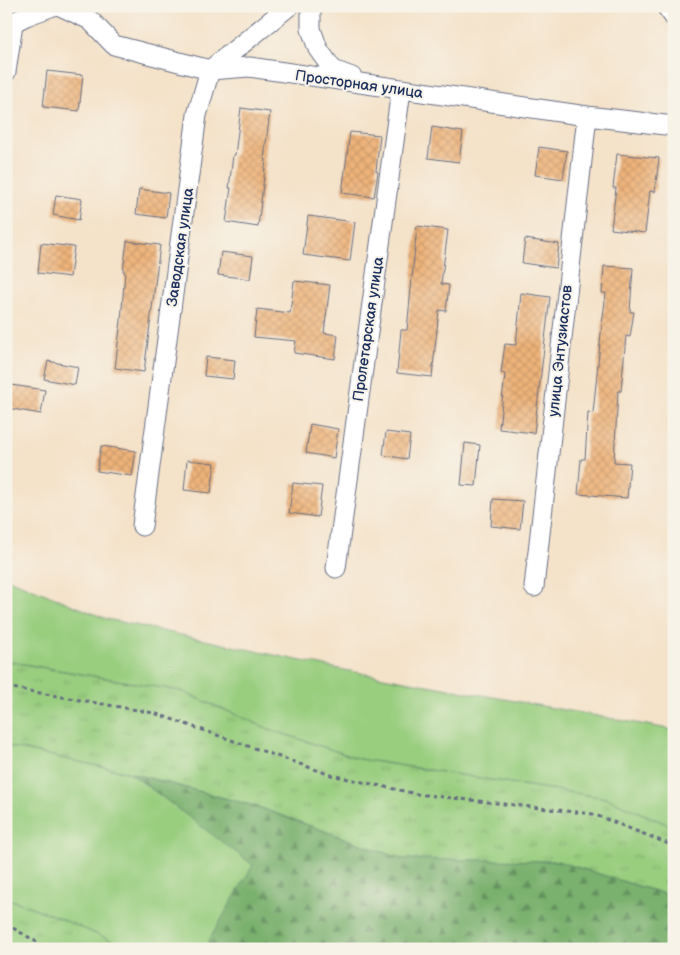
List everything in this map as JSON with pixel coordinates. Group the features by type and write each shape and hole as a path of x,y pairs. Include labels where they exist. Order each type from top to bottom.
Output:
{"street":[{"path":"6,72 9,25 26,16 53,6"},
{"name":"Просторная улица","path":"60,6 90,20 114,46 210,70 249,67 587,116 674,126"},
{"path":"210,70 289,6"},
{"path":"311,6 311,30 318,49 333,70 381,87"},
{"path":"666,6 674,17"},
{"name":"Заводская улица","path":"142,526 197,116 210,70"},
{"name":"Пролетарская улица","path":"336,568 401,90"},
{"name":"улица Энтузиастов","path":"534,587 587,116"}],"path":[{"path":"6,687 154,713 331,774 417,794 593,814 674,846"},
{"path":"6,924 49,949"}],"green space":[{"path":"6,578 107,619 339,669 674,730 674,827 606,798 360,759 269,729 181,691 6,661"},
{"path":"6,661 181,691 269,729 360,759 606,798 674,827 674,897 575,867 402,859 258,807 130,773 6,746"},
{"path":"6,746 130,773 253,865 204,949 131,949 50,914 6,898"},
{"path":"130,773 258,807 402,859 557,861 674,897 674,949 204,949 252,865"},
{"path":"6,898 50,914 131,949 6,949"}],"building":[{"path":"47,71 83,75 79,111 43,107"},
{"path":"241,108 270,112 258,227 226,222 233,155 235,155"},
{"path":"432,127 463,132 459,162 428,158"},
{"path":"350,132 380,135 376,171 378,172 374,197 342,193"},
{"path":"539,147 567,151 563,179 535,175"},
{"path":"617,154 659,158 655,192 650,191 645,233 611,229 616,188 613,188"},
{"path":"139,189 169,193 166,218 136,214"},
{"path":"56,195 82,199 79,220 53,215"},
{"path":"308,216 355,222 350,261 303,255"},
{"path":"417,226 448,230 441,284 449,285 446,311 439,310 432,377 397,373 401,330 407,330"},
{"path":"525,239 559,244 556,268 522,263"},
{"path":"127,241 160,245 144,372 115,368"},
{"path":"41,243 74,247 70,277 38,273"},
{"path":"221,252 253,256 250,279 218,275"},
{"path":"604,266 633,268 630,312 634,312 630,337 626,336 621,391 618,391 614,462 630,463 627,498 578,494 581,459 585,459 588,412 593,413 606,293 602,293"},
{"path":"294,281 330,285 324,333 338,335 335,359 294,353 296,341 254,337 257,309 290,313"},
{"path":"521,293 550,297 534,433 499,429 505,374 501,373 505,344 516,345"},
{"path":"206,357 235,360 233,379 204,376"},
{"path":"48,361 78,367 75,385 44,379"},
{"path":"11,385 45,390 41,414 7,408"},
{"path":"310,424 338,429 334,458 306,453"},
{"path":"386,432 410,435 407,459 383,455"},
{"path":"465,443 480,445 476,486 461,485"},
{"path":"101,446 136,451 132,476 97,471"},
{"path":"187,460 215,463 211,493 184,490"},
{"path":"293,483 322,486 318,517 289,513"},
{"path":"493,499 523,501 520,529 491,526"}]}
